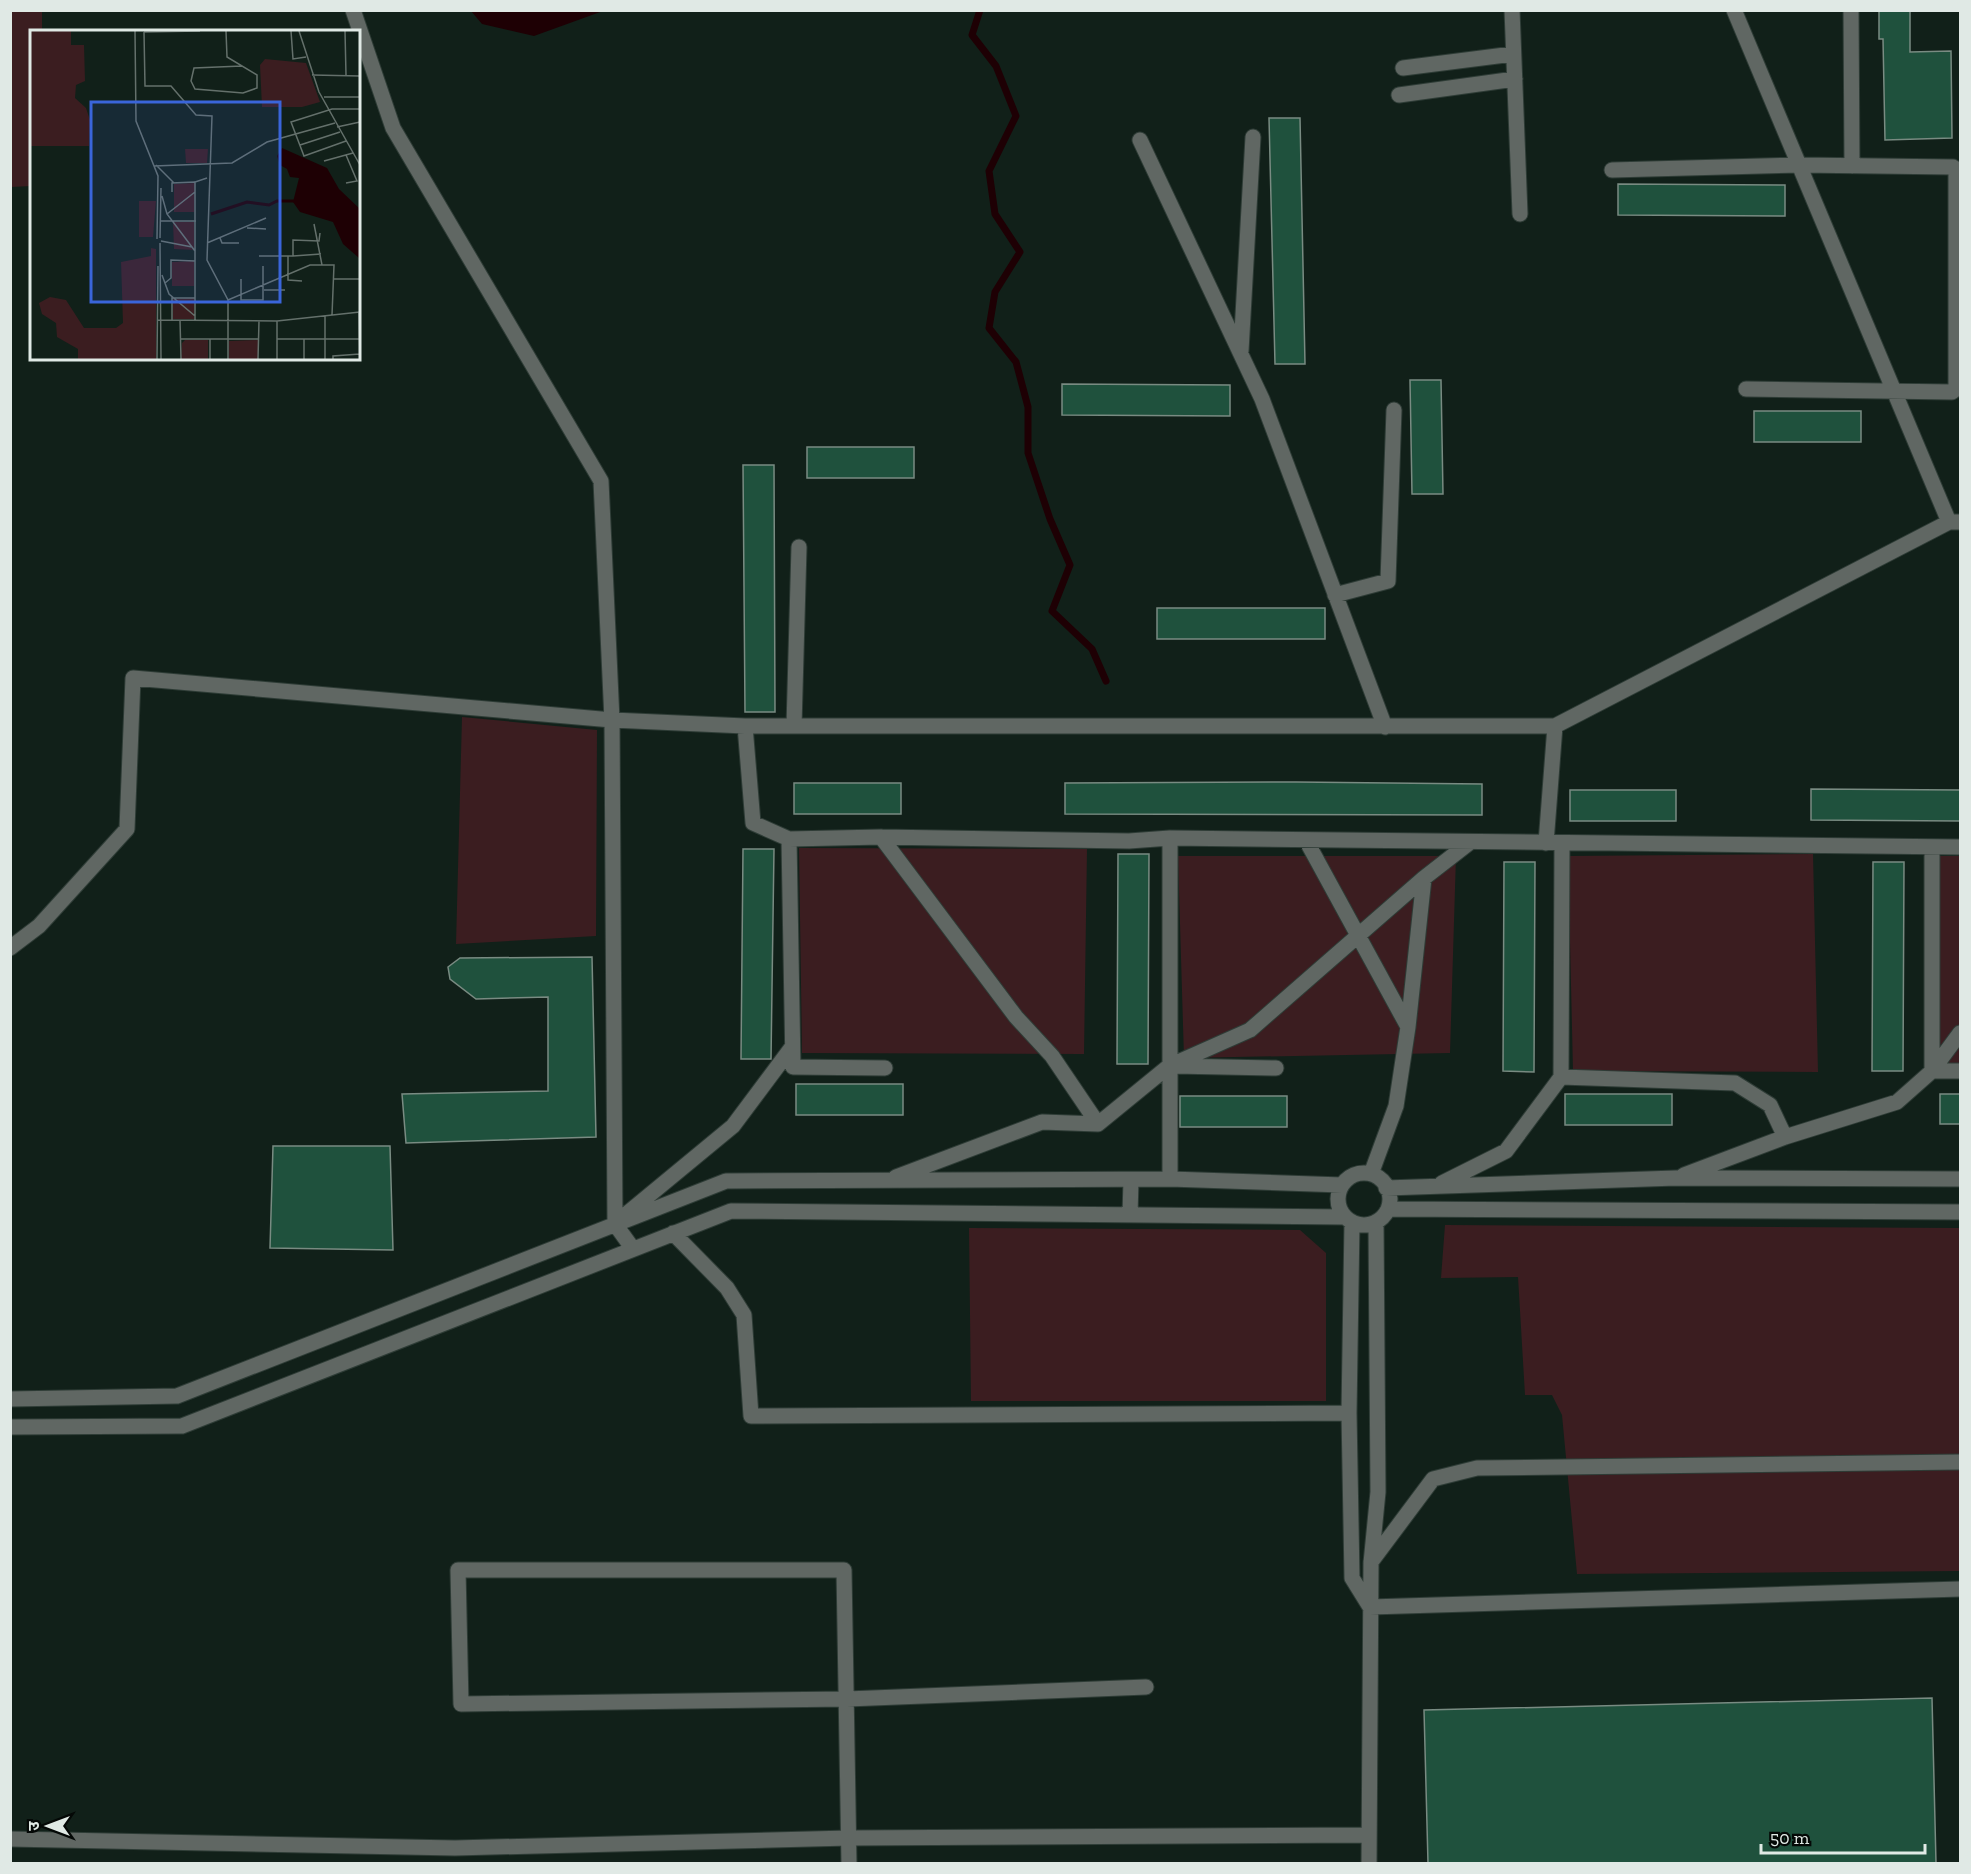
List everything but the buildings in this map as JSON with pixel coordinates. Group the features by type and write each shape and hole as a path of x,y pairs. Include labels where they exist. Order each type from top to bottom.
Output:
{"street":[{"path":"354,10 393,128 601,481 612,720 615,1224 633,1249"},
{"path":"1512,10 1520,214"},
{"path":"10,948 39,926 127,829 133,678 612,720 746,726 1555,726 1955,522 1896,392 1734,10"},
{"path":"1851,10 1852,166"},
{"path":"1403,68 1513,54"},
{"path":"1400,95 1515,80"},
{"path":"1241,354 1253,138"},
{"path":"1140,141 1262,399 1385,726"},
{"path":"1612,170 1800,165 1953,167 1957,173 1958,384 1952,392 1746,389"},
{"path":"1335,594 1388,580 1394,410"},
{"path":"795,726 799,547"},
{"path":"746,726 753,822 789,839 881,837 1129,840 1170,838 1307,842 1960,847"},
{"path":"1546,843 1555,726"},
{"path":"881,837 1016,1017 1052,1056 1098,1124"},
{"path":"1170,838 1168,1066 1170,1179"},
{"path":"789,839 793,1067 885,1068"},
{"path":"1307,842 1408,1027"},
{"path":"886,1181 1042,1122 1098,1124 1168,1066 1250,1030 1424,878 1469,843"},
{"path":"1436,1186 1506,1151 1561,1077 1563,843"},
{"path":"1932,847 1932,1071"},
{"path":"1371,1174 1396,1106 1408,1027 1424,878"},
{"path":"1676,1178 1785,1137 1897,1102 1932,1071 1960,1034"},
{"path":"615,1224 733,1126 792,1047"},
{"path":"1168,1066 1276,1068"},
{"path":"1932,1071 1960,1071"},
{"path":"1561,1077 1735,1083 1770,1105 1785,1137"},
{"path":"10,1427 182,1425 731,1210 1348,1220 1368,1225 1376,1221 1388,1209 1389,1200 1386,1188 1371,1174 1355,1175 1342,1185 1338,1202 1348,1220 1348,1413 1352,1578 1370,1607"},
{"path":"1386,1188 1676,1178 1960,1179"},
{"path":"1130,1215 1131,1179"},
{"path":"10,1399 177,1396 726,1181 1170,1179 1342,1185"},
{"path":"1388,1209 1960,1212"},
{"path":"1370,1863 1370,1607 1371,1563 1378,1492 1376,1221"},
{"path":"673,1233 727,1287 744,1315 751,1416 1348,1413"},
{"path":"1371,1563 1433,1479 1477,1468 1960,1462"},
{"path":"849,1863 847,1699 844,1570 458,1570 461,1704 847,1699 1146,1687"},
{"path":"1370,1607 1960,1589"},
{"path":"10,1839 456,1856 849,1838 1370,1835"}],"shaded area":[{"path":"10,11 42,11 42,30 30,30 30,186 11,187"},
{"path":"471,11 603,11 534,36 482,24"},
{"path":"462,717 597,730 596,936 456,944"},
{"path":"799,848 1087,849 1084,1054 802,1053"},
{"path":"1813,854 1818,1072 1573,1071 1568,856"},
{"path":"1178,856 1456,856 1450,1053 1184,1058"},
{"path":"1934,856 1960,856 1960,1063 1939,1063"},
{"path":"1445,1225 1960,1228 1960,1571 1577,1574 1562,1415 1552,1395 1525,1395 1518,1277 1441,1278"},
{"path":"969,1228 1300,1230 1326,1253 1326,1401 971,1401"}],"waterway":[{"path":"980,10 972,35 996,66 1016,116 989,171 995,214 1020,252 995,292 989,328 1016,362 1028,407 1028,453 1050,519 1070,565 1052,611 1092,649 1106,681"}]}
